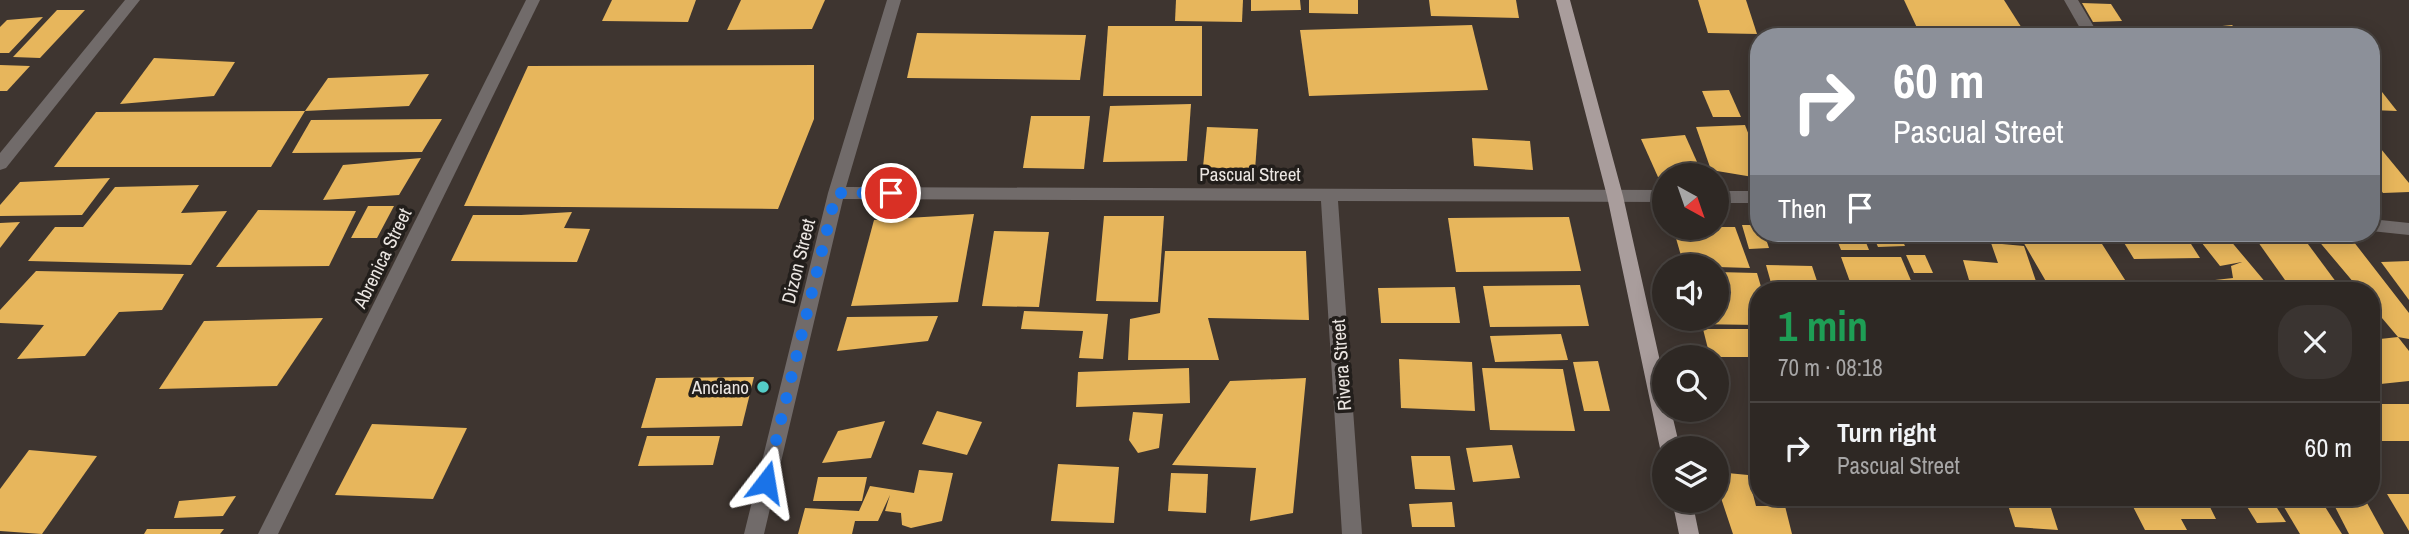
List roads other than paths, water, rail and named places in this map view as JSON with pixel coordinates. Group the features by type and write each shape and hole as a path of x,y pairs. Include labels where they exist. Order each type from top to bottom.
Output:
{"main road":[{"path":"1563,0 1615,196 1667,436"},
{"path":"1685,513 1689,534"}],"street":[{"path":"0,164 133,0"},
{"name":"Abrenica Street","path":"268,534 533,0"},
{"name":"Dizon Street","path":"754,534 836,193 894,0"},
{"path":"2071,0 2088,28"},
{"name":"Pascual Street","path":"836,193 1652,196"},
{"name":"Rivera Street","path":"1329,195 1352,534"},
{"path":"1729,197 1750,197"},
{"path":"2380,226 2409,229"}],"place":[{"name":"Anciano","path":"763,387"}]}
